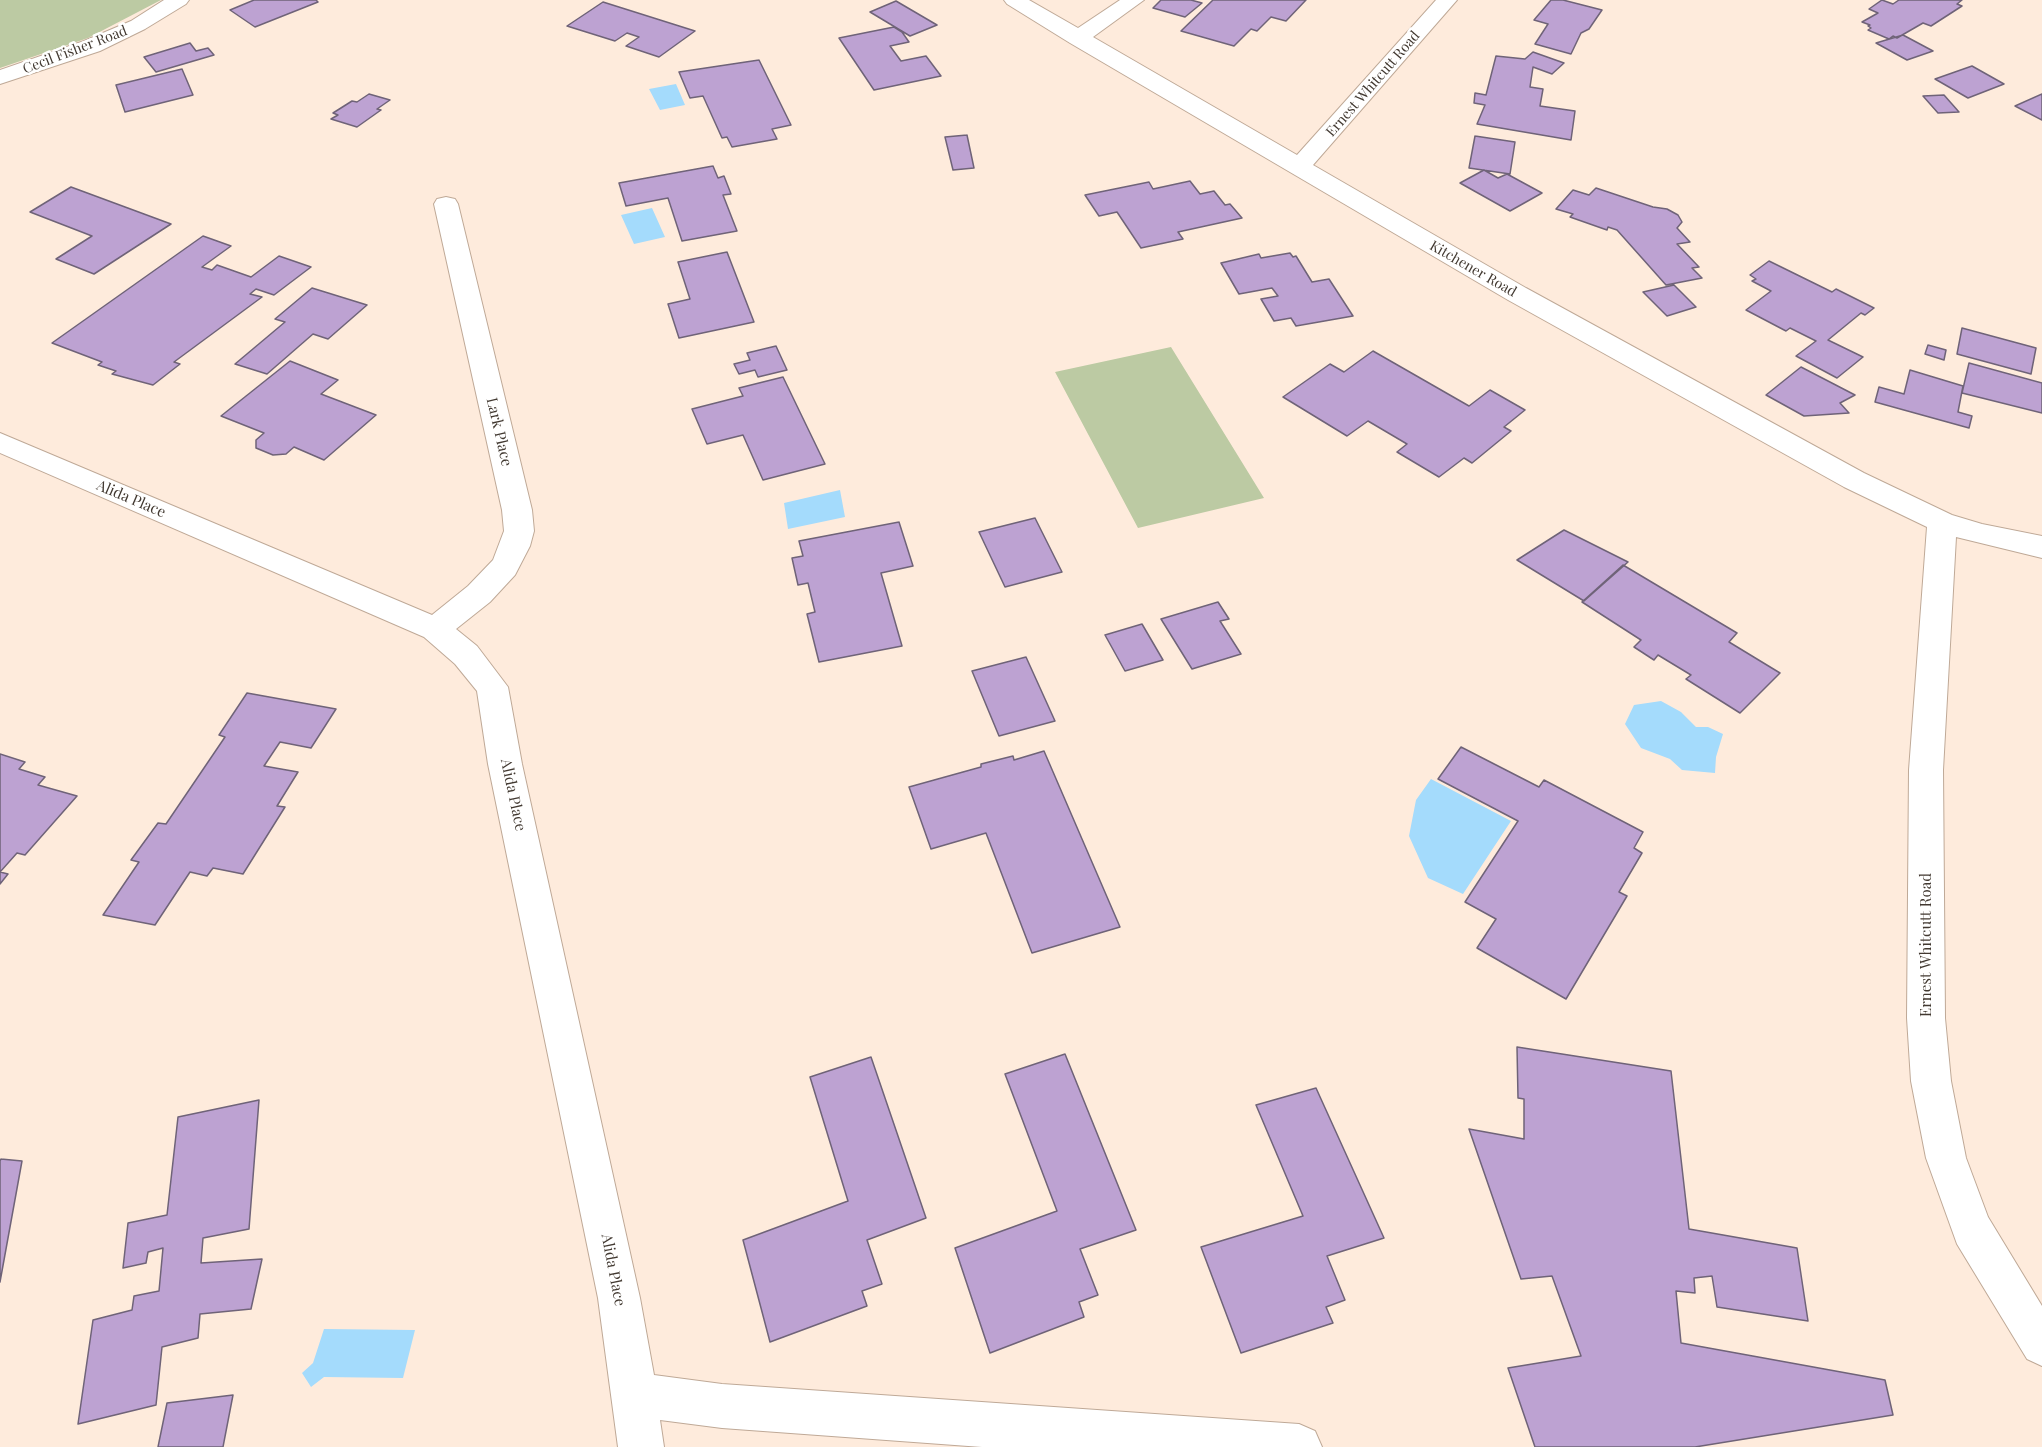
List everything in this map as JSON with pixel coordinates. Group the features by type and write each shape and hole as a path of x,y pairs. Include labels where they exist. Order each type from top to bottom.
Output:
{"street":[{"name":"Cecil Fisher Road","path":"0,77 92,46 138,25 180,0"},
{"name":"Kitchener Road","path":"1014,0 1516,294 1854,480 1942,522 1981,534 2042,547"},
{"path":"1078,38 1134,0"},
{"name":"Ernest Whitcutt Road","path":"1299,167 1447,0"},
{"name":"Lark Place","path":"435,629 478,594 504,567 515,546 519,531 517,510 446,204"},
{"name":"Alida Place","path":"0,442 435,629 466,655 492,687 505,764 620,1298 641,1447"},
{"name":"Ernest Whitcutt Road","path":"1942,522 1926,770 1926,1018 1931,1081 1946,1158 1972,1229 2042,1344"},
{"path":"635,1395 722,1406 1299,1447"}],"green space":[{"path":"0,0 161,0 88,38 0,68"},
{"path":"1171,347 1264,498 1138,528 1055,372"}],"water":[{"path":"676,84 685,105 660,110 649,89"},
{"path":"652,208 665,237 634,244 621,215"},
{"path":"840,490 845,517 788,529 784,503"},
{"path":"1661,701 1681,712 1696,727 1708,727 1723,734 1716,757 1715,773 1682,770 1670,759 1641,748 1625,724 1634,705"},
{"path":"1431,779 1511,821 1463,894 1428,878 1409,836 1416,800"},
{"path":"324,1329 415,1330 403,1378 324,1377 311,1387 302,1373 313,1363"}],"building":[{"path":"254,0 316,0 318,2 255,27 230,10"},
{"path":"1161,0 1191,0 1202,3 1185,17 1153,8"},
{"path":"1213,0 1306,0 1286,21 1271,17 1257,31 1251,29 1234,46 1181,31"},
{"path":"1551,0 1563,0 1602,10 1589,29 1581,33 1571,54 1535,44 1548,24 1534,20"},
{"path":"1882,0 1893,4 1899,0 1962,0 1957,4 1962,6 1931,26 1923,23 1897,38 1893,36 1889,39 1868,30 1871,28 1868,26 1870,25 1862,22 1878,13 1869,9"},
{"path":"896,1 937,25 910,36 870,12"},
{"path":"603,2 695,31 659,57 626,46 639,37 627,33 615,41 567,26"},
{"path":"894,27 902,32 909,42 890,46 901,61 926,56 941,76 874,90 839,38"},
{"path":"1903,35 1933,51 1907,60 1876,43"},
{"path":"190,43 196,51 208,48 214,55 156,72 144,57"},
{"path":"1533,52 1564,63 1552,74 1533,67 1530,87 1543,89 1540,106 1575,111 1571,140 1477,124 1485,105 1474,103 1475,93 1486,95 1496,56 1525,59"},
{"path":"759,60 791,125 772,129 777,139 732,147 727,137 722,138 703,96 690,98 679,72"},
{"path":"1972,66 2004,84 1968,98 1935,79"},
{"path":"182,69 193,95 125,112 116,85"},
{"path":"369,94 390,100 377,109 381,110 357,127 331,119 338,115 333,113"},
{"path":"2042,94 2042,120 2015,106"},
{"path":"1944,95 1959,112 1938,113 1923,96"},
{"path":"967,135 974,168 953,170 945,137"},
{"path":"1475,136 1515,142 1510,174 1469,168"},
{"path":"713,166 718,178 724,176 731,194 723,195 737,231 682,241 668,198 626,206 619,183"},
{"path":"1484,170 1498,178 1507,174 1542,193 1510,211 1460,183"},
{"path":"1190,181 1200,194 1214,191 1225,205 1230,204 1242,218 1178,232 1183,239 1141,248 1117,212 1099,216 1085,195 1149,182 1153,189"},
{"path":"71,187 171,224 94,274 56,259 92,236 30,212"},
{"path":"1596,188 1653,207 1667,209 1678,215 1682,222 1677,228 1690,242 1677,244 1699,267 1692,268 1702,278 1666,285 1617,230 1608,227 1607,230 1570,217 1573,214 1556,209 1573,190 1589,195"},
{"path":"203,236 231,246 202,267 212,270 217,265 251,277 279,256 311,267 274,295 256,289 250,294 262,297 174,362 180,364 153,385 112,374 116,371 98,365 102,362 52,343"},
{"path":"727,252 754,322 679,338 668,304 690,299 678,262"},
{"path":"1290,253 1293,257 1296,256 1312,282 1329,279 1353,316 1296,326 1291,318 1274,321 1261,299 1278,296 1272,288 1239,294 1221,263 1259,254 1261,258"},
{"path":"1769,261 1832,292 1836,289 1874,308 1865,315 1861,313 1828,340 1863,357 1837,378 1796,356 1816,341 1790,328 1786,331 1746,310 1771,291 1752,281 1756,279 1750,275"},
{"path":"1674,285 1696,307 1667,316 1643,292"},
{"path":"312,288 367,305 328,339 313,334 267,374 235,364 285,322 275,319"},
{"path":"1962,328 2036,348 2031,374 1957,354"},
{"path":"1928,345 1946,350 1944,360 1925,354"},
{"path":"776,346 787,370 758,377 755,370 739,374 734,364 750,360 747,353"},
{"path":"1373,351 1469,406 1490,390 1525,410 1504,427 1511,431 1472,463 1464,458 1439,477 1397,452 1407,444 1368,421 1347,436 1283,397 1330,364 1344,372"},
{"path":"290,361 338,380 321,394 376,415 324,460 294,447 286,454 273,455 256,448 256,440 264,433 221,416"},
{"path":"1969,363 2042,383 2042,413 1962,393"},
{"path":"1801,367 1855,395 1840,403 1849,413 1804,416 1766,395"},
{"path":"1910,370 1963,386 1958,412 1972,416 1969,428 1875,402 1879,387 1904,394"},
{"path":"783,377 825,464 763,480 743,435 707,444 692,409 743,396 739,388"},
{"path":"1035,518 1062,572 1005,587 979,532"},
{"path":"899,522 913,566 881,573 902,646 819,662 807,614 815,612 808,583 798,585 792,558 803,556 799,541"},
{"path":"1564,530 1628,562 1584,601 1517,560"},
{"path":"1623,565 1737,633 1729,642 1780,673 1740,713 1686,679 1691,675 1658,655 1654,660 1634,647 1641,640 1582,602"},
{"path":"1218,602 1229,619 1220,621 1241,654 1192,669 1161,619"},
{"path":"1142,624 1163,660 1125,671 1105,635"},
{"path":"1026,657 1055,721 999,736 972,671"},
{"path":"247,693 336,709 311,748 280,742 264,766 298,772 277,806 285,807 243,874 213,868 207,876 190,872 155,925 103,915 139,862 131,860 158,823 166,824 225,737 219,735"},
{"path":"1461,747 1539,787 1544,780 1643,832 1634,848 1642,853 1619,892 1627,896 1566,999 1477,948 1496,919 1465,902 1518,821 1438,779"},
{"path":"1044,751 1120,927 1032,953 986,833 931,849 909,787 981,767 981,764 1013,756 1014,760"},
{"path":"0,754 25,762 19,769 45,777 38,785 77,796 25,855 17,853 0,872"},
{"path":"0,872 8,874 0,884"},
{"path":"1517,1047 1671,1071 1689,1229 1797,1248 1808,1321 1717,1307 1712,1276 1694,1278 1695,1293 1676,1291 1681,1343 1885,1380 1893,1415 1695,1447 1535,1447 1508,1368 1581,1356 1552,1276 1521,1279 1469,1129 1524,1139 1524,1099 1518,1098"},
{"path":"1065,1054 1136,1230 1080,1249 1098,1295 1079,1302 1084,1317 990,1353 955,1248 1057,1211 1005,1074"},
{"path":"871,1057 926,1218 867,1240 882,1284 862,1291 867,1306 770,1342 743,1240 848,1201 810,1077"},
{"path":"1316,1088 1384,1238 1327,1256 1345,1300 1326,1307 1333,1323 1241,1353 1201,1247 1303,1216 1256,1105"},
{"path":"259,1100 249,1229 203,1238 201,1263 262,1259 251,1309 200,1314 198,1338 162,1347 156,1405 78,1424 93,1320 132,1310 134,1296 159,1291 163,1248 148,1252 146,1263 123,1268 128,1223 167,1215 178,1117"},
{"path":"1,1159 22,1161 0,1282 0,1161"},
{"path":"233,1395 223,1447 158,1447 167,1403"}]}
